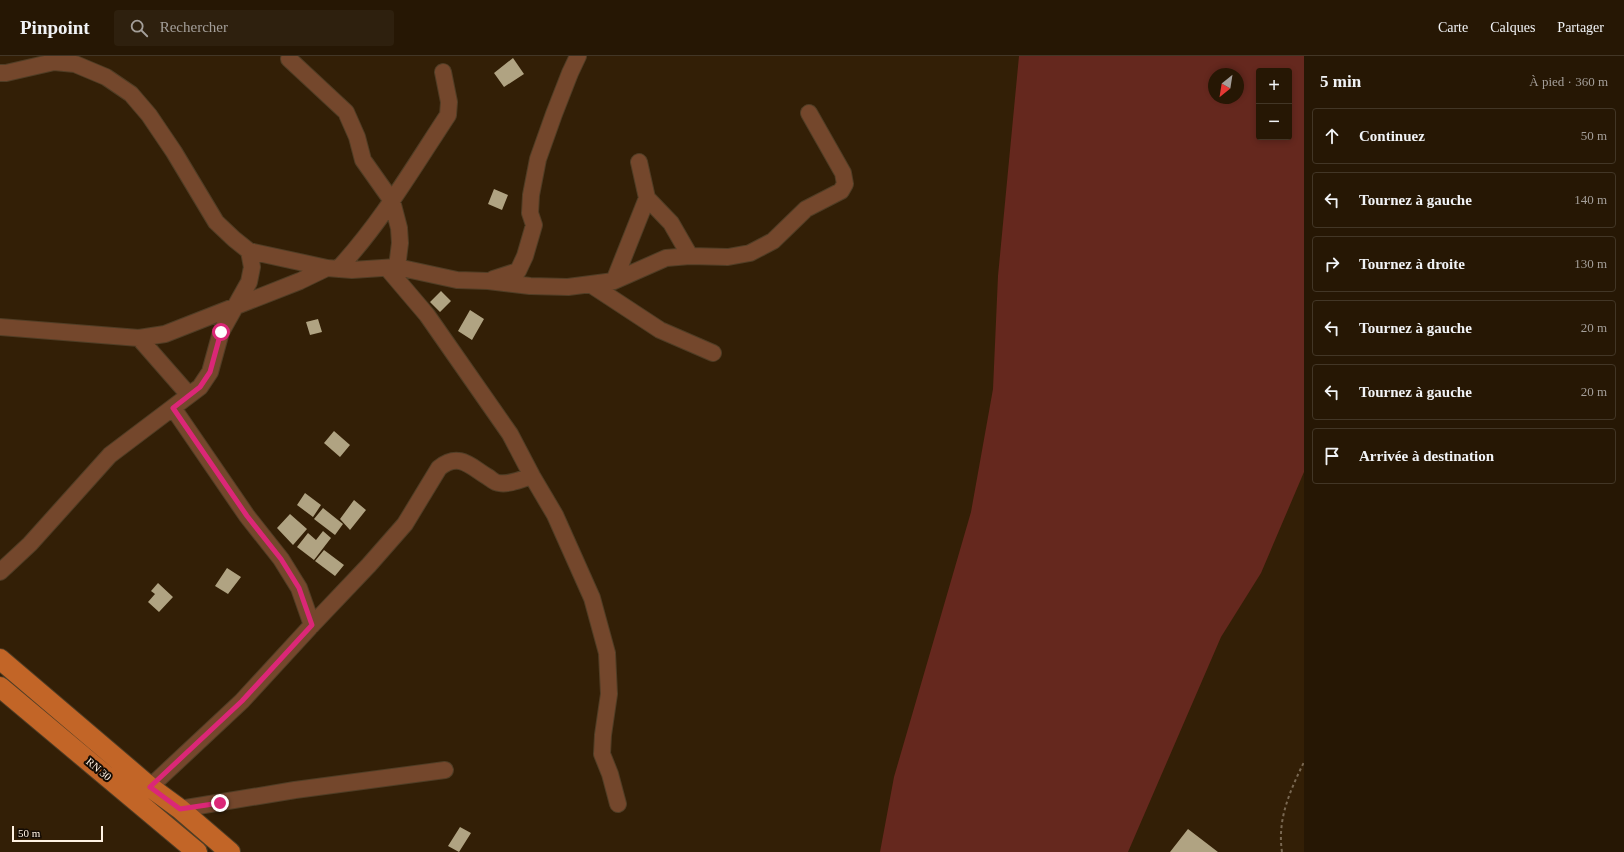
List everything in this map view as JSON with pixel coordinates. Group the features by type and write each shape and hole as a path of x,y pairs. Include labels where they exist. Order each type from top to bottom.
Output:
{"main road":[{"name":"RN 30","path":"0,659 150,787 180,809 230,852"},
{"name":"RN 30","path":"0,687 197,852"}],"street":[{"path":"488,281 518,271 525,256 534,225 530,212 538,160 554,114 578,56"},
{"path":"289,60 346,112 357,137 363,160 392,201 400,236 400,243 392,268"},
{"path":"0,73 54,62 75,64 106,77 131,94 149,115 174,152 216,222 249,251 333,269 352,270 392,268 457,280 488,281 530,286 568,287 614,281 666,258 690,256 728,257 750,253 774,240 806,209 841,191 845,184 843,173 808,113"},
{"path":"0,328 139,338 165,334 333,269 360,246 392,201 448,115 450,102 443,72"},
{"path":"639,162 647,198 671,223 690,256"},
{"path":"614,281 647,198"},
{"path":"0,572 30,544 110,455 200,387 210,372 221,332 249,282 252,267 249,251"},
{"path":"392,268 427,315 510,434 555,515 592,598 607,653 609,694 603,735 602,754 610,774 618,804"},
{"path":"518,271 530,286"},
{"path":"590,284 660,330 713,353"},
{"path":"139,338 189,395"},
{"path":"173,408 247,516 281,559 299,588 312,625"},
{"path":"150,787 242,701 369,565 404,524 439,468 448,461 458,460 468,463 498,484 508,483 532,476"},
{"path":"180,809 295,790 445,770"}],"path":[{"path":"1282,852 1280,837 1287,798 1304,762"}],"shaded area":[{"path":"1019,56 1304,56 1304,472 1261,573 1221,637 1128,852 880,852 894,777 971,512 993,389 998,276"}],"building":[{"path":"513,58 524,74 504,87 494,73"},
{"path":"494,189 508,195 502,210 488,204"},
{"path":"441,291 451,301 440,312 430,302"},
{"path":"470,310 484,319 472,340 458,331"},
{"path":"318,319 322,332 310,335 306,322"},
{"path":"334,431 350,445 340,457 324,443"},
{"path":"305,493 321,505 313,517 297,505"},
{"path":"354,500 366,510 350,530 340,519"},
{"path":"323,508 343,524 335,535 314,519"},
{"path":"290,514 307,529 293,545 277,528"},
{"path":"323,531 331,538 314,560 297,547 308,533 316,540"},
{"path":"324,550 344,565 335,576 315,561"},
{"path":"227,568 241,577 228,594 215,586"},
{"path":"158,583 173,597 159,612 148,602 155,594 151,591"},
{"path":"460,827 471,833 459,852 448,846"},
{"path":"1188,829 1218,852 1170,852"}],"route":[{"path":"220,803 180,809 150,787 242,701 312,625 299,588 281,559 247,516 173,408 200,387 210,372 221,332"}]}
